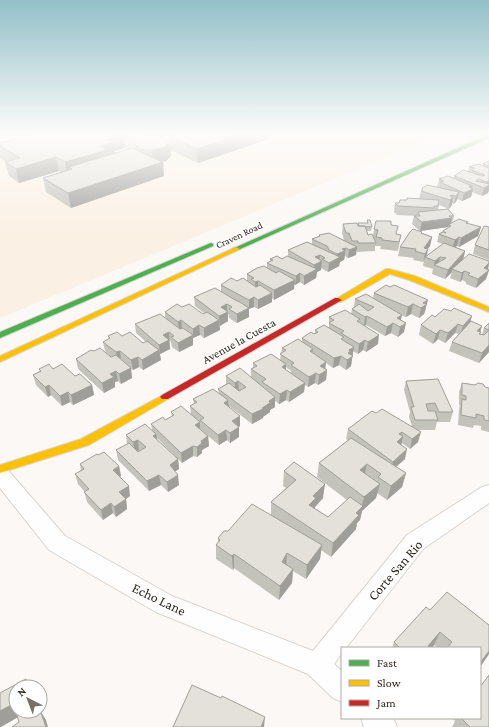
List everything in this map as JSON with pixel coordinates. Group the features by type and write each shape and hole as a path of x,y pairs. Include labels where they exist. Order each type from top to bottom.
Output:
{"main road":[{"name":"Craven Road","path":"0,359 249,243 417,168"},
{"name":"Craven Road","path":"0,334 222,240"},
{"name":"Avenue la Cuesta","path":"0,469 85,442 389,271 412,278 489,310"}],"street":[{"name":"Echo Lane","path":"0,474 57,543 164,604 317,665 341,687"},
{"name":"Corte San Rio","path":"317,665 415,542 489,493"},
{"path":"375,719 383,727"}],"shaded area":[{"path":"0,168 361,168 0,318"}],"building":[{"path":"70,168 145,168 68,193 43,178 72,169"},
{"path":"475,168 489,168 489,181 486,182 479,179 476,181 489,185 484,188 454,176 463,170 482,176 485,175 471,170"},
{"path":"448,176 472,186 469,187 473,189 464,193 440,182 444,181 439,179"},
{"path":"427,185 459,192 456,196 451,195 450,196 453,197 450,200 421,191 423,189 422,188"},
{"path":"407,198 439,200 438,206 434,206 434,208 398,206 395,203 399,203 400,200 407,200"},
{"path":"448,209 454,216 449,216 452,218 422,222 414,216 420,216 418,212"},
{"path":"459,219 468,222 466,223 481,227 455,240 439,234 443,232 446,233 443,231 451,226 448,225"},
{"path":"367,220 370,220 372,227 359,226 358,223 368,223"},
{"path":"376,221 391,221 391,225 398,226 396,234 401,235 399,242 382,240 382,238 376,237 378,230 374,229"},
{"path":"357,223 358,226 365,226 368,235 372,234 376,243 358,243 358,241 352,241 349,233 346,233 343,224"},
{"path":"484,226 489,227 489,250 475,245"},
{"path":"413,229 432,237 424,248 428,249 425,254 415,251 416,249 400,247"},
{"path":"329,233 357,247 349,250 346,248 342,249 345,251 337,254 329,250 327,246 312,239 320,236 319,235"},
{"path":"307,242 340,257 329,263 322,259 325,258 320,255 315,257 322,261 314,265 288,250"},
{"path":"444,243 465,251 448,270 434,265 446,258 440,257 435,261 425,257"},
{"path":"469,254 489,261 484,268 489,270 478,279 468,275 470,273 464,271 462,273 452,269"},
{"path":"277,256 282,259 287,256 317,269 304,276 300,273 296,276 267,263 273,260 270,259"},
{"path":"264,266 276,273 279,271 295,280 274,290 258,281 255,282 251,279 254,278 247,274"},
{"path":"231,278 237,281 243,278 256,287 260,285 272,293 258,300 254,297 249,300 221,285"},
{"path":"386,285 390,287 394,285 428,300 423,303 427,304 421,308 413,304 408,307 374,293"},
{"path":"215,288 249,308 237,314 229,309 232,307 227,304 221,307 228,312 219,316 194,297"},
{"path":"366,294 402,315 397,318 406,323 400,327 393,323 387,327 352,309 359,304 368,311 374,307 355,299"},
{"path":"177,304 182,307 189,304 203,314 207,312 219,320 204,328 199,325 193,329 181,320 178,322 165,312"},
{"path":"454,308 472,316 463,326 458,324 448,333 440,330 436,334 421,325 432,315 435,317 444,309 451,311"},
{"path":"345,310 360,319 357,321 379,335 368,342 365,340 359,344 341,333 344,331 329,323 334,320 329,317"},
{"path":"160,314 180,329 183,328 193,335 178,343 171,337 174,336 169,332 163,335 169,340 159,345 135,324"},
{"path":"471,321 482,326 477,331 481,332 479,334 484,335 489,330 489,345 482,353 452,342"},
{"path":"489,323 489,330 484,328"},
{"path":"324,325 344,337 341,339 354,347 349,350 350,352 348,353 353,356 347,360 341,356 334,358 302,338 311,332 314,334 318,332 315,330"},
{"path":"117,332 122,336 130,332 143,343 147,341 159,350 142,360 138,357 131,360 120,351 116,352 103,342 110,338 108,336"},
{"path":"298,339 313,349 310,351 326,362 320,366 327,370 319,375 316,373 309,377 291,365 294,363 280,354 286,350 282,348"},
{"path":"100,348 111,357 116,355 131,368 119,374 116,371 110,374 114,377 102,383 76,359 91,350 94,351"},
{"path":"271,354 286,364 282,367 305,383 290,392 287,390 280,394 262,382 266,379 251,369 257,366 253,363"},
{"path":"49,364 53,369 62,364 75,376 80,374 92,385 71,395 68,392 60,396 49,385 45,387 33,375 41,371 39,369"},
{"path":"240,368 275,397 269,401 270,403 262,408 263,409 252,414 218,389 229,383 239,391 246,387 238,381 235,383 226,376"},
{"path":"438,379 453,412 439,412 435,403 426,404 428,411 435,411 438,420 415,420 411,407 414,407 406,381"},
{"path":"462,383 475,385 478,383 489,388 489,421 484,420 484,416 476,414 476,418 461,415 462,399 466,400 466,396 462,395"},
{"path":"213,389 228,400 224,403 240,416 232,421 239,427 230,433 226,430 218,435 200,420 204,418 190,406 197,402 193,399"},
{"path":"181,406 200,422 195,425 208,436 201,441 202,443 197,447 193,446 181,453 151,424 163,417 165,420 174,415 171,412"},
{"path":"382,409 421,432 412,439 402,432 399,434 403,436 397,442 407,449 393,462 348,429 372,411 376,413"},
{"path":"145,424 156,434 153,436 178,459 170,465 178,475 167,482 159,475 147,481 116,450 129,443 138,452 146,447 138,440 133,442 126,435"},
{"path":"351,438 406,473 391,486 378,477 381,474 367,464 360,470 380,484 364,497 319,463"},
{"path":"104,452 119,466 113,470 129,486 119,492 126,499 114,507 111,503 101,510 84,492 89,489 75,474 84,469 80,464 97,454 98,455"},
{"path":"294,462 325,484 313,496 316,498 309,505 328,517 350,497 363,506 356,513 359,515 333,543 271,502 296,480 284,471"},
{"path":"252,504 322,545 307,565 287,553 282,562 293,569 280,586 234,554 232,556 216,545 220,540 218,538 224,531 228,531"},
{"path":"447,592 489,625 489,651 481,662 481,647 448,647 452,642 440,632 428,646 430,647 399,647 394,642 426,607 430,610"},
{"path":"489,675 489,727 470,727 462,719 481,719 481,686"},
{"path":"192,685 221,698 222,696 265,717 261,727 173,727"},
{"path":"8,689 8,707 0,711 0,693"},
{"path":"18,719 43,719 46,727 12,727 19,722"}],"traffic: fast":[{"path":"236,249 418,168"},
{"path":"0,335 211,245"}],"traffic: slow":[{"path":"0,359 236,249"},
{"path":"338,300 389,271 412,278 489,310"},
{"path":"0,469 85,442 165,397"}],"traffic: jam":[{"path":"165,397 338,300"}]}
